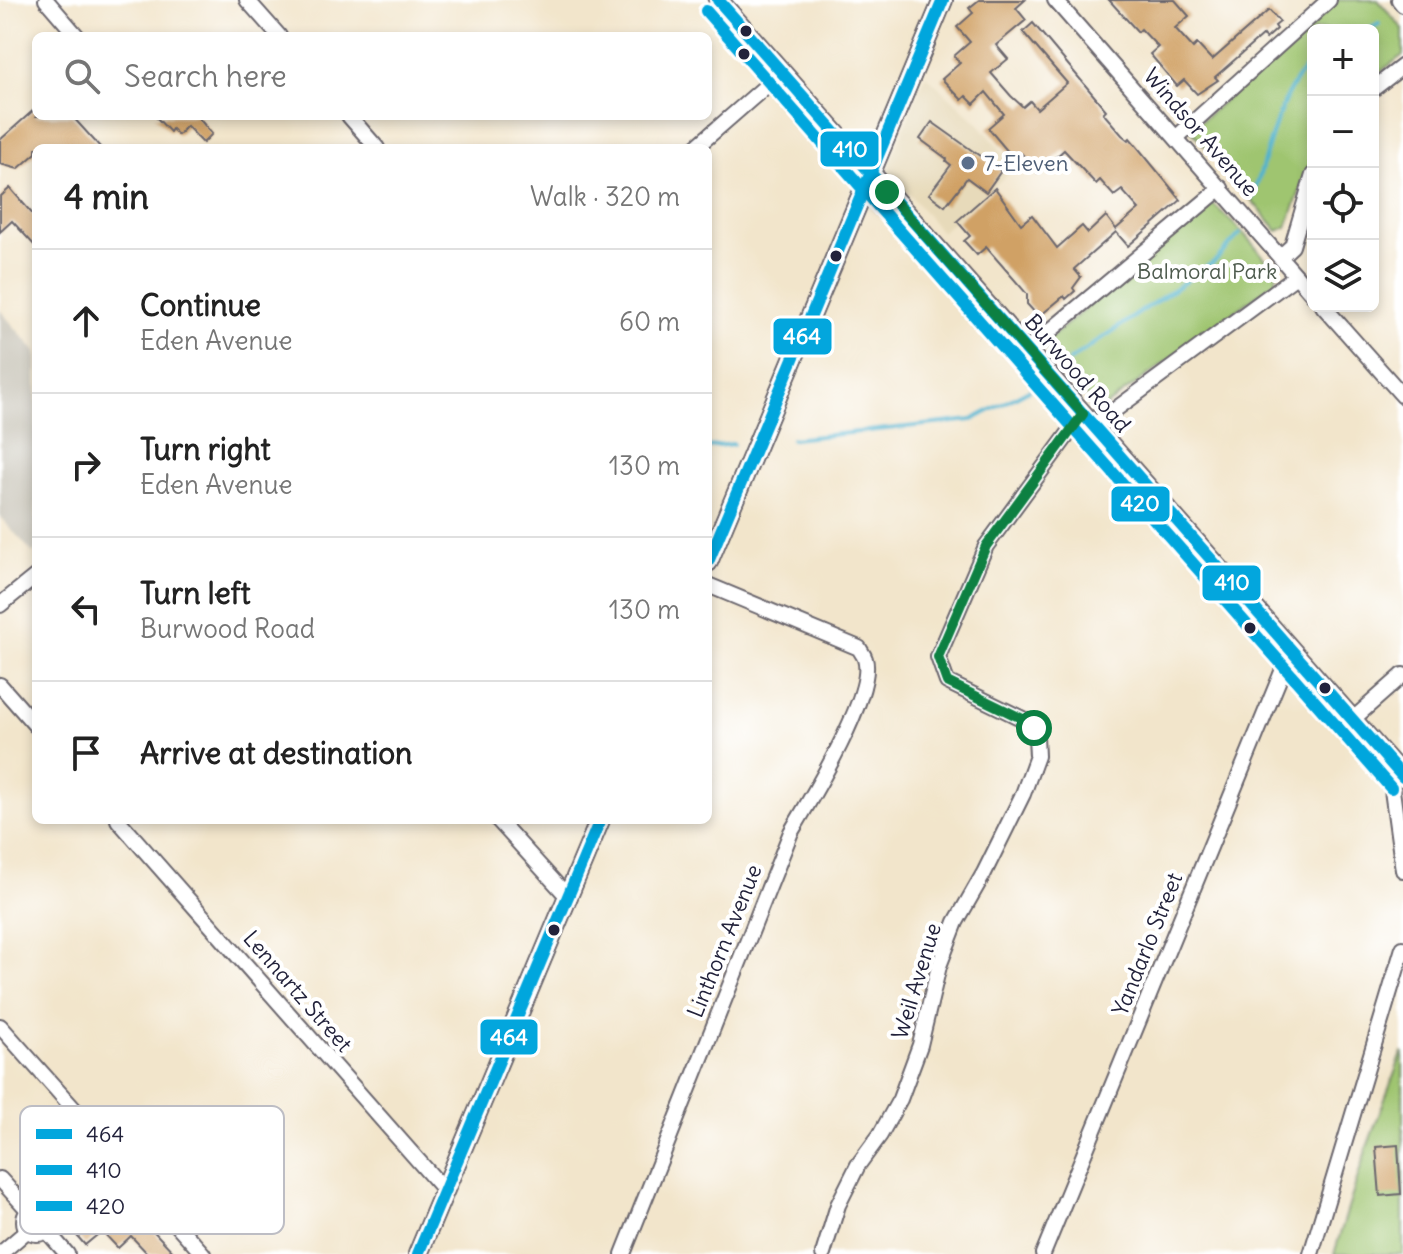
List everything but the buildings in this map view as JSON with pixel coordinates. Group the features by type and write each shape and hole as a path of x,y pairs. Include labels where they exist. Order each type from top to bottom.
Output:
{"main road":[{"name":"Burwood Road","path":"718,0 1403,777"},
{"path":"713,532 871,173 943,0"},
{"path":"418,1254 598,824"}],"street":[{"path":"46,0 74,32"},
{"path":"247,0 275,32"},
{"name":"Windsor Avenue","path":"1055,0 1307,288"},
{"path":"1177,137 1329,0"},
{"path":"1399,0 1403,5"},
{"path":"1379,84 1403,66"},
{"path":"700,144 782,72"},
{"path":"352,120 374,144"},
{"path":"1026,351 1221,188"},
{"path":"1280,257 1292,246 1307,195"},
{"path":"1088,420 1296,276"},
{"path":"1328,312 1403,396"},
{"name":"Weil Avenue","path":"823,1254 838,1205 858,1165 880,1135 900,1099 920,1045 939,966 956,922 1023,794 1037,756 1034,728 1027,721 947,682 938,657 986,546 1088,420"},
{"path":"0,605 32,579"},
{"name":"Linthorn Avenue","path":"623,1254 791,832 825,775 847,729 865,671 866,661 859,648 712,587"},
{"name":"Yandarlo Street","path":"1043,1254 1291,650"},
{"path":"1352,720 1403,675"},
{"path":"0,685 32,721"},
{"path":"1388,761 1403,870"},
{"name":"Lennartz Street","path":"122,824 445,1191"},
{"path":"502,824 568,897"},
{"path":"1311,1254 1403,948"},
{"path":"0,1026 72,1106"},
{"path":"0,1179 20,1201"},
{"path":"0,1254 23,1234"},
{"path":"50,1234 67,1254"},
{"path":"185,1234 203,1254"}],"shaded area":[{"path":"926,75 979,124 1016,167 941,232 890,171 890,162"},
{"path":"0,310 32,347 32,552 0,517"}],"green space":[{"path":"1337,0 1378,0 1403,29 1403,55 1379,73 1379,24 1310,24"},
{"path":"1307,27 1307,172 1287,227 1278,231 1191,130"},
{"name":"Balmoral Park","path":"1213,204 1277,272 1275,282 1107,405 1097,408 1047,351 1047,341 1208,205"},
{"path":"1403,1051 1403,1254 1334,1254 1367,1147"}],"waterway":[{"path":"1253,197 1283,105 1307,68"},
{"path":"1069,361 1215,261 1240,234"},
{"path":"792,439 972,420 1029,390"},
{"path":"712,447 733,444"}],"transit line":[{"name":"410","path":"718,0 1403,777"},
{"name":"464","path":"712,552 943,0"},
{"name":"420","path":"706,11 1391,788"},
{"name":"464","path":"418,1254 598,824"}],"place":[{"name":"7-Eleven","path":"968,163"}],"route":[{"path":"887,192 1083,414 986,546 938,657 947,682 1027,721 1034,728"}]}
